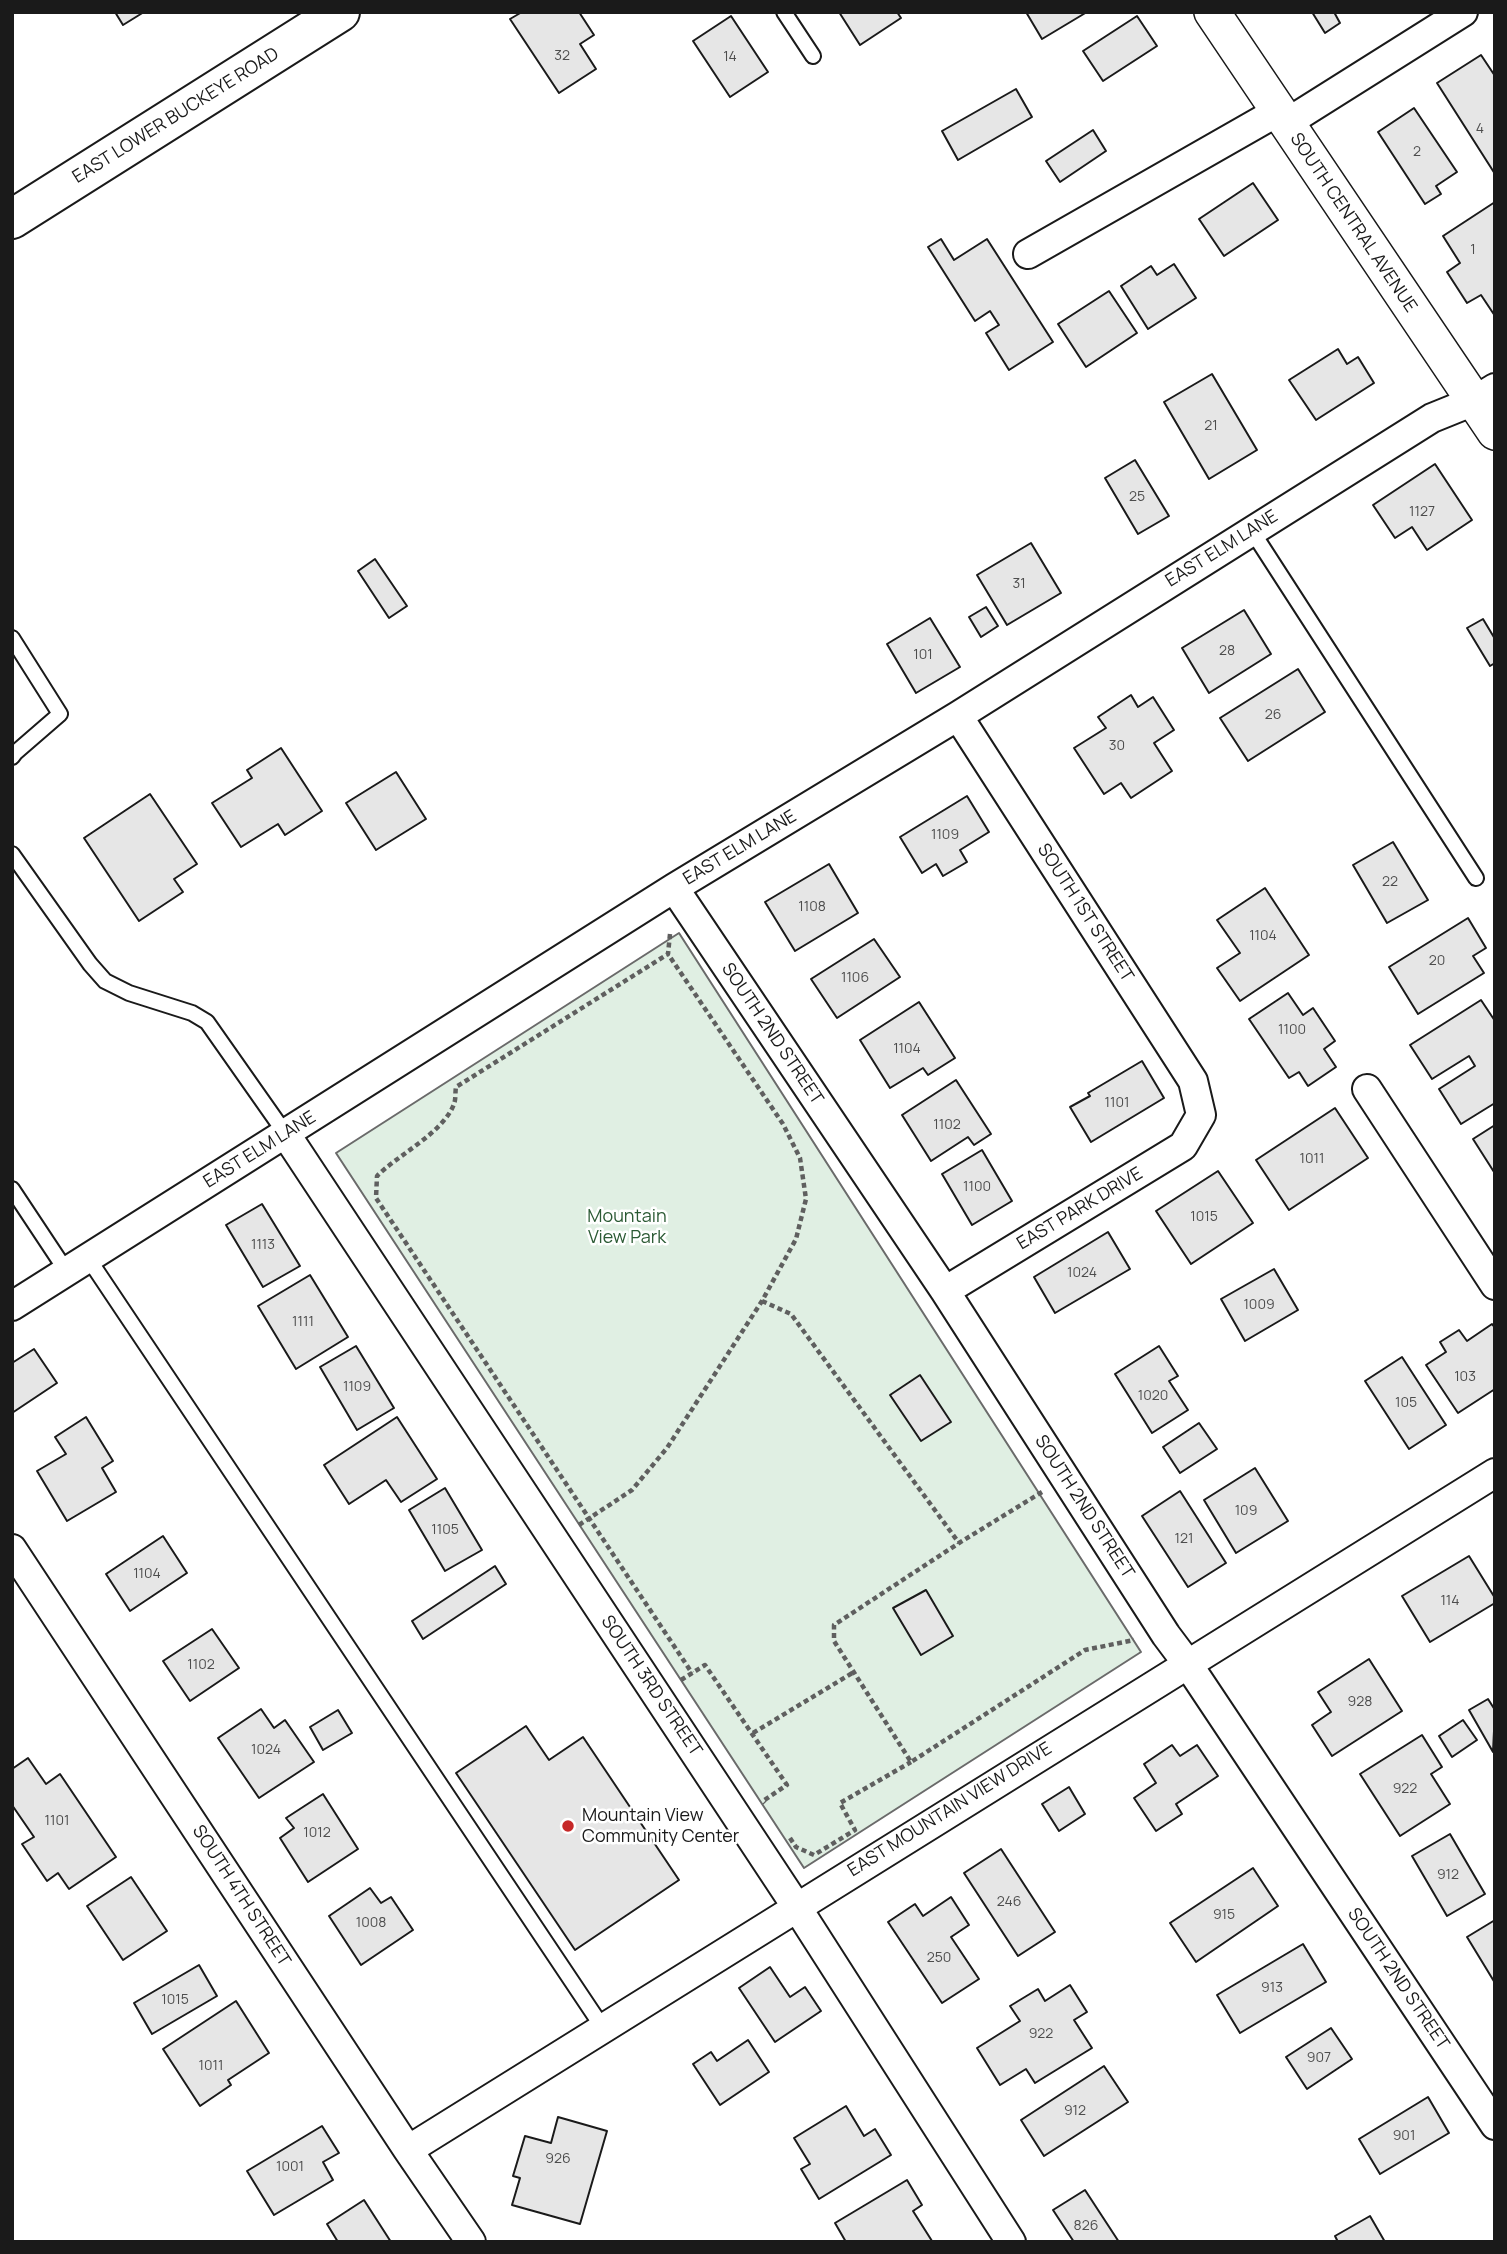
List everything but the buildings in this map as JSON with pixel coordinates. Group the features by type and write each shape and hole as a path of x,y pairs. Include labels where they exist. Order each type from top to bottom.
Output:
{"main road":[{"name":"EAST LOWER BUCKEYE ROAD","path":"12,219 340,12"}],"street":[{"name":"SOUTH CENTRAL AVENUE","path":"1212,12 1281,118 1485,395 1495,432"},
{"path":"1028,254 1281,118 1463,12"},
{"name":"EAST ELM LANE","path":"12,1306 674,888 958,716 1432,418 1485,395"},
{"name":"SOUTH 1ST STREET","path":"958,716 1193,1081 1201,1115"},
{"name":"SOUTH 2ND STREET","path":"674,888 945,1291 1166,1635 1486,2093 1495,2125"},
{"path":"1367,1089 1495,1285"},
{"name":"EAST PARK DRIVE","path":"945,1291 1183,1146 1201,1115"},
{"name":"SOUTH 3RD STREET","path":"285,1133 796,1906 1011,2242"},
{"name":"EAST MOUNTAIN VIEW DRIVE","path":"408,2150 1495,1473"},
{"name":"SOUTH 4TH STREET","path":"14,1561 471,2242"}],"lane":[{"path":"785,12 813,56"},
{"path":"1252,531 1476,878"},
{"path":"12,638 60,714 12,757"},
{"path":"12,854 105,981 129,993 192,1013 207,1022 285,1133"},
{"path":"12,1189 78,1265 603,2028"}],"path":[{"path":"555,1541 632,1490 667,1448 762,1301 796,1239 806,1199 800,1158 783,1124 668,954 674,888"},
{"path":"668,954 456,1087 454,1104 440,1126 393,1160 377,1176 376,1198 692,1673"},
{"path":"762,1301 791,1314 959,1543"},
{"path":"911,1762 834,1641 834,1625 959,1543 1066,1478"},
{"path":"783,1828 796,1847 814,1855 855,1830 840,1803 911,1762 1085,1650 1166,1635"},
{"path":"657,1695 705,1665 787,1785 763,1801 770,1810"},
{"path":"753,1733 854,1672"}],"green space":[{"name":"Mountain View Park","path":"679,933 1141,1652 804,1868 336,1153"}],"place":[{"name":"Mountain View Community Center","path":"568,1826"}]}
